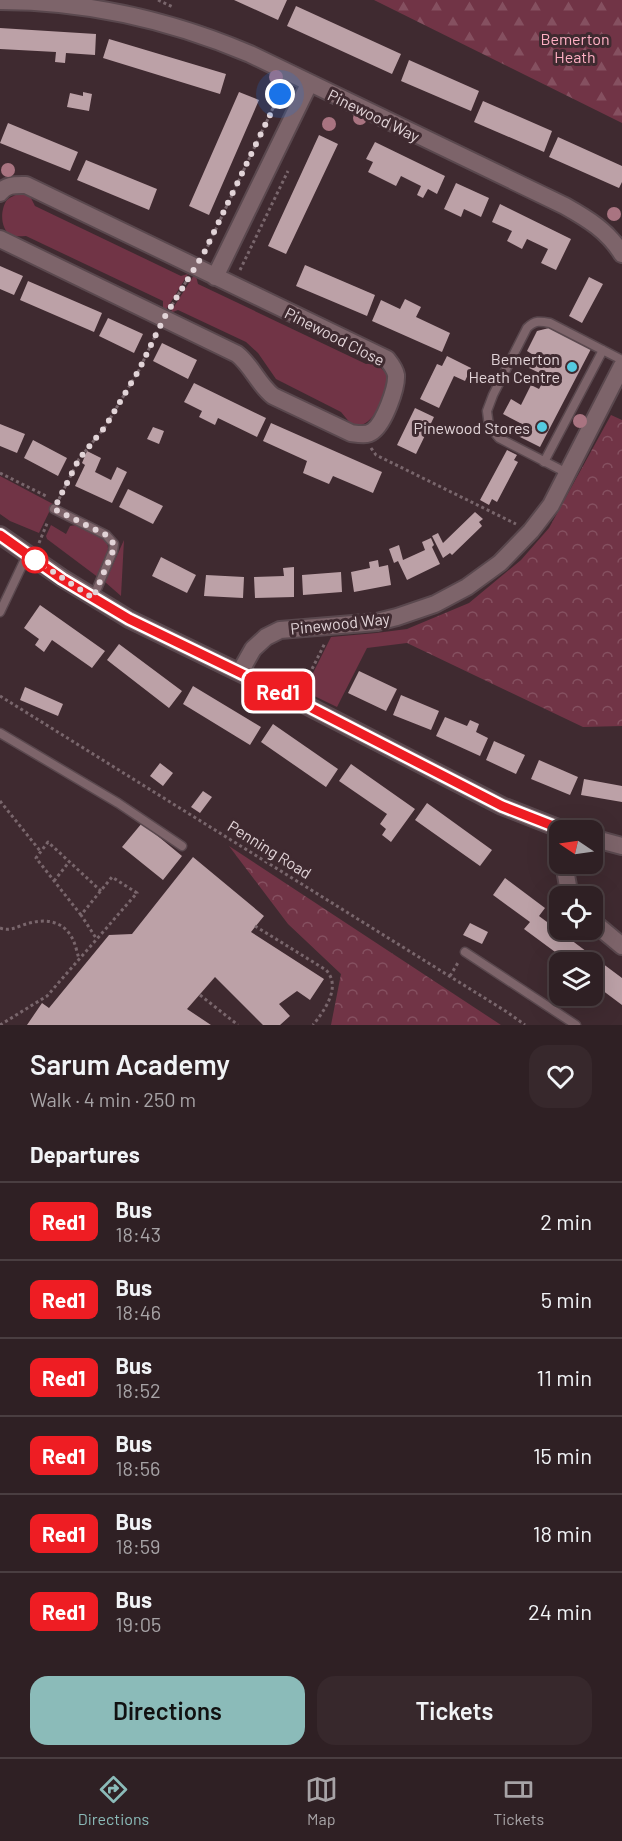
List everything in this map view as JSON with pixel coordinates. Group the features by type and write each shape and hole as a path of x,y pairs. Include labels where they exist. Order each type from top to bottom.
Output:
{"street":[{"name":"Pinewood Way","path":"2,0 83,6 152,20 217,40 565,206 608,234 622,254"},
{"path":"215,277 309,84"},
{"name":"Pinewood Close","path":"0,193 13,184 26,185 387,359 394,369 395,388 380,424 372,432 362,435"},
{"path":"0,239 237,354 248,362 265,390 273,396 351,433 362,435"},
{"name":"Pinewood Way","path":"240,672 253,649 266,637 280,630 377,622 435,604 467,587 500,563 531,531 550,505 622,366"},
{"path":"0,535 93,598 129,619 296,700 502,806 549,824"},
{"path":"603,841 622,846"},
{"path":"603,930 622,946"}],"lane":[{"path":"567,473 499,438 489,426 487,411 493,395 527,328 533,322 550,323 622,360"},
{"path":"544,462 603,350"},
{"path":"54,509 106,535 114,544 93,598"},
{"path":"0,612 29,556"},
{"path":"0,733 118,803 182,846"},
{"path":"465,952 576,1025"}],"path":[{"path":"0,473 57,502 79,459 105,427 139,370 164,318 204,253 289,74"},
{"path":"233,285 290,167"},
{"path":"362,435 376,455 531,531"},
{"path":"29,556 54,509"},
{"path":"296,700 334,626"},
{"name":"Penning Road","path":"0,696 525,1025"},
{"path":"0,801 41,852"},
{"path":"96,938 36,858 48,842 100,891"},
{"path":"54,881 69,862"},
{"path":"0,1025 47,996 137,894 112,877 81,915"},
{"path":"0,928 10,930 29,923 52,921 71,936 79,959"},
{"path":"255,926 332,976 333,986 325,1009 313,1025"},
{"path":"200,994 238,1025"}],"green space":[{"name":"Bemerton Heath","path":"374,0 622,0 622,123"},
{"path":"20,193 29,194 35,206 181,276 188,274 166,310 163,307 163,301 26,236 14,236 7,232 2,219 3,209 7,200"},
{"path":"194,275 198,284 366,364 373,364 385,372 389,383 388,388 375,413 366,423 351,424 341,412 276,379 258,353 246,342 178,310 170,313"},
{"path":"611,415 622,420 622,726 583,727 407,643 407,629 469,603 521,560 549,528"},
{"path":"0,476 53,504 39,533 10,521 0,514"},
{"path":"51,525 66,534 70,526 76,525 106,540 108,549 99,578 47,539"},
{"path":"124,540 121,596 105,582"},
{"path":"407,629 407,643 367,648 337,707 304,691 331,637"},
{"path":"229,846 501,1025 331,1025 341,974 288,924"}],"building":[{"path":"234,0 287,0 278,20"},
{"path":"296,6 401,54 392,74 287,26"},
{"path":"0,28 96,34 95,55 66,53 65,63 55,62 56,52 0,49"},
{"path":"109,39 226,74 220,94 103,58"},
{"path":"409,60 479,91 471,111 401,81"},
{"path":"83,92 92,94 89,111 67,107 70,93 83,96"},
{"path":"239,92 259,100 209,215 189,206"},
{"path":"483,101 552,131 544,152 474,122"},
{"path":"8,123 78,152 70,171 0,143"},
{"path":"319,135 338,144 286,254 268,246"},
{"path":"558,137 622,166 622,182 619,188 549,157"},
{"path":"375,142 445,176 437,194 428,189 423,198 417,195 421,186 401,176 396,186 368,172 373,162 366,159"},
{"path":"86,160 157,189 149,210 77,180"},
{"path":"456,183 489,198 481,217 464,209 461,217 444,209"},
{"path":"500,204 571,239 556,270 541,263 548,249 527,239 522,249 507,241 512,231 492,222"},
{"path":"305,265 375,295 367,316 296,286"},
{"path":"0,266 23,276 14,295 0,289"},
{"path":"589,277 603,284 582,323 569,316"},
{"path":"28,281 102,313 94,332 20,300"},
{"path":"405,299 421,307 416,317 450,333 442,352 372,321 381,300 400,309"},
{"path":"108,318 143,334 134,353 99,336"},
{"path":"549,328 591,349 540,447 516,435 522,424 503,414 511,399 521,405 531,385 539,389 546,376 529,368 535,356 527,351 537,331"},
{"path":"162,343 197,360 188,379 153,361"},
{"path":"447,356 471,368 465,381 454,376 439,408 420,399 437,364 442,366"},
{"path":"194,383 266,418 257,437 218,418 215,425 199,417 202,411 184,402"},
{"path":"415,408 434,417 416,454 397,445"},
{"path":"271,423 382,472 373,493 333,476 329,484 303,473 307,461 263,441"},
{"path":"0,424 25,434 17,453 0,446"},
{"path":"153,427 164,431 159,444 147,439"},
{"path":"33,440 67,458 58,476 24,458"},
{"path":"507,450 517,455 514,460 518,462 497,502 492,499 489,505 480,500"},
{"path":"87,451 101,458 95,472 111,480 117,467 127,472 112,503 75,486 85,465 82,463"},
{"path":"128,489 163,506 153,524 119,507"},
{"path":"475,512 483,519 479,522 482,526 452,555 450,553 443,558 432,536 438,533 443,543"},
{"path":"431,538 434,545 432,547 440,564 407,580 398,561 394,563 389,549 399,545 403,560 425,550 422,542"},
{"path":"161,557 196,575 187,593 152,576"},
{"path":"378,560 379,567 388,565 391,585 354,592 351,572 370,568 369,562"},
{"path":"294,567 294,597 255,598 254,577 284,576 283,568"},
{"path":"341,572 342,592 303,595 302,575"},
{"path":"206,575 244,577 243,598 204,596"},
{"path":"40,605 105,651 92,668 52,640 44,652 35,645 39,639 24,628"},
{"path":"119,644 182,691 169,708 107,660"},
{"path":"359,671 397,689 386,711 348,693"},
{"path":"193,686 261,727 250,745 183,704"},
{"path":"25,687 63,704 58,716 20,700"},
{"path":"401,695 439,711 431,730 393,715"},
{"path":"445,717 467,726 470,720 479,724 476,732 488,738 480,756 436,736"},
{"path":"273,724 338,769 326,787 261,742"},
{"path":"494,741 525,755 516,774 486,760"},
{"path":"539,760 578,777 570,795 531,779"},
{"path":"160,763 173,773 163,786 150,776"},
{"path":"351,764 415,809 391,842 382,835 386,829 380,824 387,814 339,781"},
{"path":"584,779 622,786 622,802 581,795"},
{"path":"203,791 212,797 200,813 191,807"},
{"path":"427,803 492,850 480,866 415,820"},
{"path":"142,823 182,856 163,880 122,847"},
{"path":"193,857 264,916 251,932 324,979 310,1000 297,991 279,1004 290,1016 280,1025 263,1025 215,977 187,1009 211,1025 27,1025 42,1003 49,1008 109,935 132,934"},
{"path":"505,878 545,908 539,916 549,923 549,940 571,940 587,952 555,952 524,929 530,922 493,895"},
{"path":"470,923 488,932 482,944 463,935"},
{"path":"603,964 622,978 622,1005 603,991"}],"bus line":[{"name":"Red1","path":"0,535 62,579 129,619 296,700 502,806 549,825"}],"place":[{"name":"Bemerton Heath Centre","path":"572,367"},
{"name":"Pinewood Stores","path":"542,427"}],"route":[{"path":"35,560 93,598 114,544 106,535 54,509 79,459 105,427 139,370 164,318 204,253 280,94"}]}
